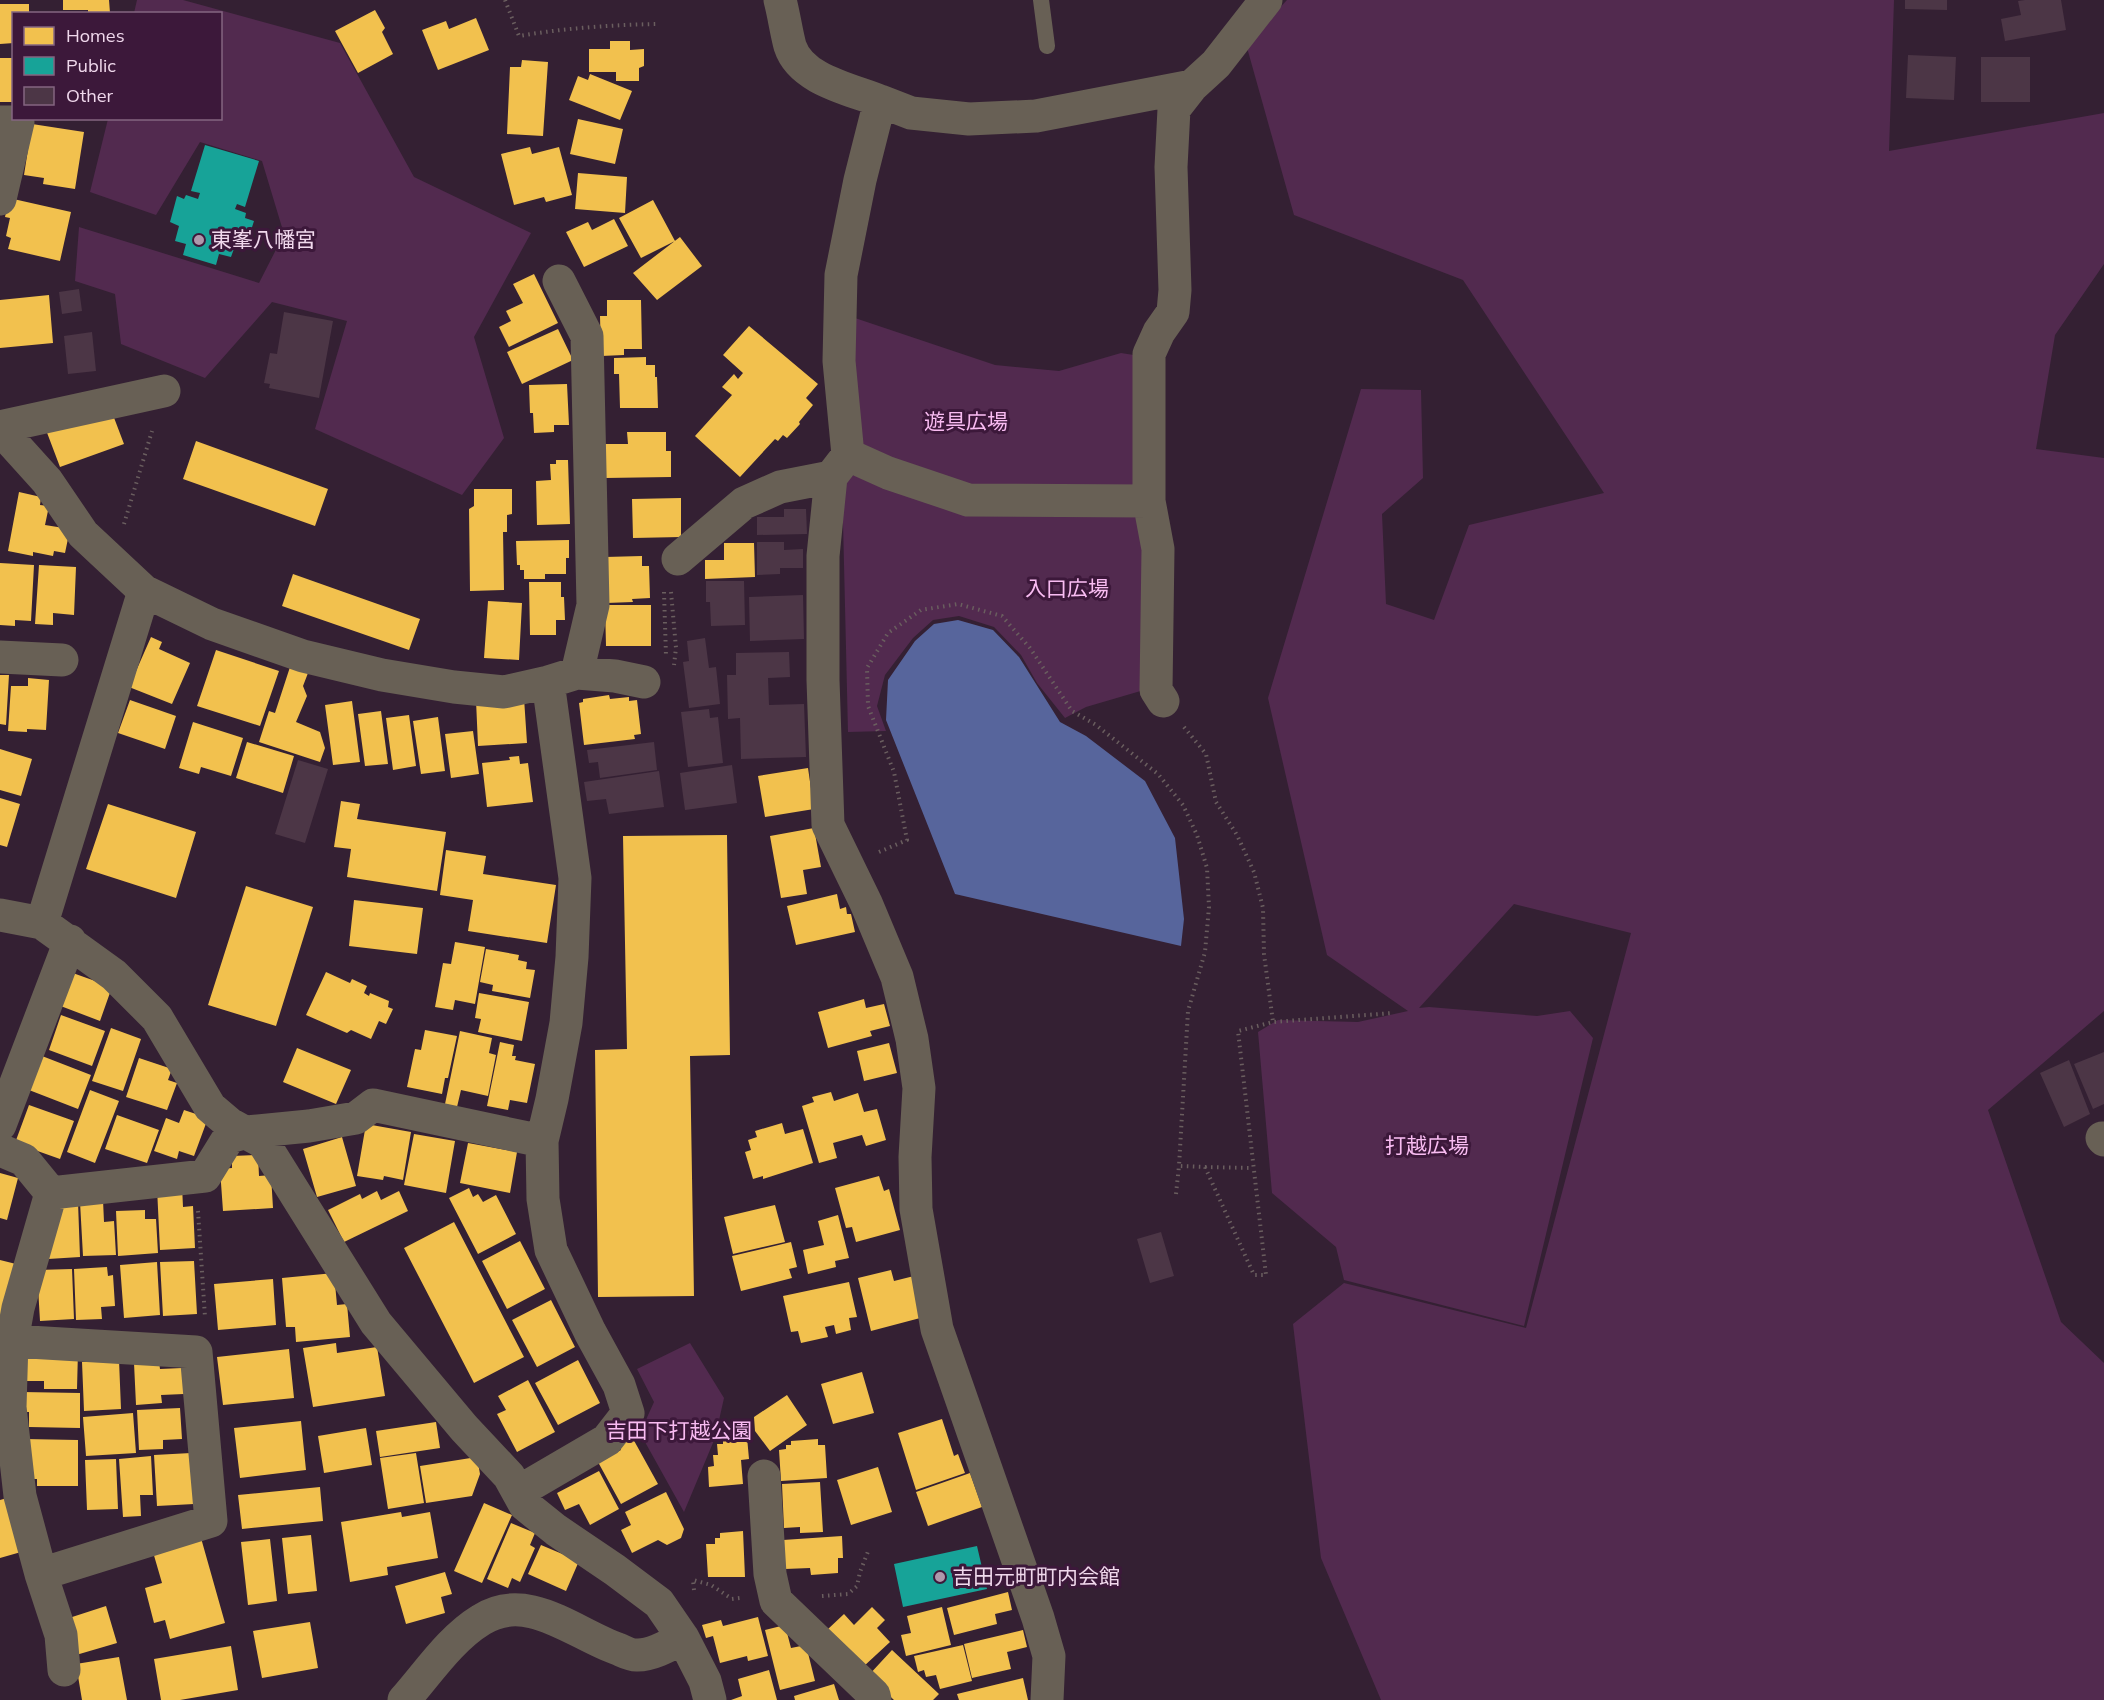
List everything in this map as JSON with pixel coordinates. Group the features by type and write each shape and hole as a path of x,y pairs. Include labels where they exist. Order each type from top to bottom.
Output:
{"street":[{"path":"780,0 791,47 800,64 821,78 910,113 969,118 1036,116 1192,86"},
{"path":"1163,701 1156,690 1158,549 1149,501 1149,354 1173,312 1175,290 1171,166 1174,109 1192,86 1216,64 1266,0"},
{"path":"880,101 860,180 841,275 840,466 823,556 823,680 828,825 897,977 912,1039 920,1088 915,1157 916,1209 937,1329 1041,1628 1049,1656 1047,1700"},
{"path":"0,122 18,122 0,199"},
{"path":"518,1492 607,1440 628,1413 619,1385 590,1332 551,1250 543,1199 542,1141 566,1023 572,957 575,878 562,677 592,605 586,336 559,281"},
{"path":"164,391 0,428 47,481 83,534 144,591 212,624 303,656 382,675 454,687 504,692 562,677 615,676 644,682"},
{"path":"678,559 744,503 780,487 840,466 888,473 968,500 1149,501"},
{"path":"42,923 144,591"},
{"path":"0,657 62,660"},
{"path":"0,915 42,923 114,975 157,1017 210,1107 230,1124 263,1142 376,1323 464,1428 509,1476 525,1505 659,1604 683,1638 705,1681 710,1700"},
{"path":"0,1125 69,941"},
{"path":"51,1192 205,1176 229,1137 247,1132 309,1126 356,1118 373,1105 542,1141"},
{"path":"0,1150 24,1160 51,1192"},
{"path":"51,1192 18,1308 12,1341 10,1407 20,1496 41,1574 61,1635 64,1670"},
{"path":"12,1341 196,1352 211,1521 41,1574"},
{"path":"764,1476 770,1574 776,1601 874,1695 875,1700"},
{"path":"404,1700 459,1636 482,1619 508,1609 541,1612 610,1646 636,1655 660,1650 683,1638"}],"lane":[{"path":"1041,0 1047,46"}],"path":[{"path":"505,0 519,36 615,25 657,24"},
{"path":"644,682 659,678 667,660 663,599 670,567 678,559"},
{"path":"644,682 666,684 672,674 676,648 671,595 678,559"},
{"path":"848,866 906,840 894,772 868,706 867,668 888,633 921,610 958,604 1002,616 1030,648 1072,711 1096,724 1158,774 1183,805 1197,835 1207,868 1209,908 1205,952 1188,1011 1176,1194"},
{"path":"1163,701 1206,754 1216,802 1237,835 1254,872 1263,908 1264,954 1273,1022"},
{"path":"1205,1167 1254,1275 1266,1275 1238,1032 1273,1022 1393,1013"},
{"path":"1179,1166 1253,1168"},
{"path":"196,1352 207,1342 197,1216 205,1176"},
{"path":"819,1596 848,1594 857,1586 869,1549"}],"green space":[{"path":"137,0 183,0 340,43 414,177 531,233 474,337 504,438 462,495 315,429 347,321 272,302 205,378 121,344 115,294 75,281 79,227 259,283 284,234 262,161 200,142 156,215 90,192 108,120 222,120 222,12 134,12"},
{"name":"打越広場","path":"1287,0 1894,0 1889,151 2104,113 2104,264 2055,335 2036,449 2104,458 2104,1011 1988,1110 2061,1322 2104,1363 2104,1700 1381,1700 1321,1558 1293,1324 1344,1283 1526,1328 1631,933 1514,904 1419,1008 1537,1016 1570,1011 1593,1038 1524,1326 1344,1280 1336,1247 1272,1193 1258,1032 1278,1020 1358,1022 1408,1011 1327,955 1268,698 1361,389 1421,390 1423,478 1382,514 1386,604 1434,620 1469,525 1604,493 1463,280 1294,215 1246,44"},
{"name":"遊具広場","path":"846,315 995,365 1059,371 1121,353 1140,356 1136,492 955,486 863,449"},
{"name":"入口広場","path":"850,475 1139,509 1148,552 1144,690 1086,707 1065,718 1037,683 1021,655 994,627 959,616 933,620 913,638 885,675 877,706 886,731 848,732 842,480"},
{"name":"吉田下打越公園","path":"690,1343 724,1398 715,1438 684,1512 640,1433 654,1402 637,1369"}],"water":[{"path":"958,620 993,630 1019,657 1060,722 1086,736 1145,781 1175,838 1184,919 1181,946 955,894 886,720 888,680 915,641 934,624"}],"building: Homes":[{"path":"63,0 109,0 110,12 63,10"},
{"path":"0,4 29,4 29,12 12,12 12,43 0,44"},
{"path":"375,10 385,28 382,32 393,54 358,73 335,31"},
{"path":"476,18 489,50 438,70 422,30 446,21 449,29"},
{"path":"610,41 630,41 630,50 644,49 644,66 639,68 639,81 616,81 616,72 589,72 589,49 610,49"},
{"path":"0,58 12,58 12,102 0,102"},
{"path":"522,60 548,62 543,136 507,134 510,67 521,67"},
{"path":"590,74 632,91 620,120 569,100 578,76 588,80"},
{"path":"578,119 623,129 615,164 570,154"},
{"path":"32,124 84,132 75,189 43,184 44,178 24,175"},
{"path":"530,147 532,154 559,147 572,195 546,202 544,197 514,205 501,154"},
{"path":"578,173 627,177 625,213 575,209"},
{"path":"9,198 71,212 60,261 8,249 11,238 6,236 10,218 5,217"},
{"path":"653,200 675,241 641,258 619,218"},
{"path":"614,219 628,246 584,267 566,232 588,222 592,230"},
{"path":"680,237 702,266 657,300 633,273"},
{"path":"534,274 558,323 509,347 499,327 511,321 506,311 523,303 513,284"},
{"path":"49,295 53,343 0,348 0,300"},
{"path":"607,300 641,300 642,349 624,349 624,355 601,356 600,316 607,316"},
{"path":"749,326 818,384 806,398 813,405 799,422 800,424 787,438 783,435 778,441 775,439 740,477 695,436 732,395 722,387 734,374 738,379 743,373 723,355"},
{"path":"558,329 573,360 522,384 507,352"},
{"path":"646,357 646,365 655,365 658,408 620,408 619,374 614,374 614,358"},
{"path":"567,384 569,425 554,425 554,432 534,433 533,413 530,413 529,385"},
{"path":"113,415 124,444 60,467 46,430"},
{"path":"627,432 666,432 666,451 671,451 671,477 605,478 604,444 628,444"},
{"path":"196,441 328,489 315,526 183,479"},
{"path":"556,460 568,460 570,524 537,525 536,481 551,480 550,464 556,464"},
{"path":"474,489 512,489 512,514 507,515 507,532 503,532 504,590 470,591 469,509 474,506"},
{"path":"19,492 41,497 40,505 49,506 45,525 70,529 65,553 54,551 53,556 33,552 33,556 8,551"},
{"path":"681,498 681,537 633,538 632,499"},
{"path":"569,540 566,574 545,574 545,579 524,579 524,570 520,570 520,565 517,565 516,541"},
{"path":"724,543 754,543 755,577 705,579 705,560 724,560"},
{"path":"642,556 642,566 649,566 650,598 632,599 633,602 606,603 605,557"},
{"path":"0,563 34,565 31,621 15,620 15,626 0,625"},
{"path":"39,565 76,567 74,615 53,613 53,625 35,624"},
{"path":"293,574 420,619 409,650 282,606"},
{"path":"529,582 561,582 565,620 556,620 556,635 530,635"},
{"path":"488,601 522,603 519,660 484,658"},
{"path":"605,605 651,605 651,646 606,646"},
{"path":"151,637 162,642 159,649 190,663 172,704 129,687"},
{"path":"216,650 279,671 260,726 197,706"},
{"path":"290,667 308,673 303,686 307,696 296,722 320,732 325,748 320,762 259,742 269,711 275,713"},
{"path":"0,675 9,675 6,725 0,724"},
{"path":"28,678 49,680 46,730 8,731 11,686 28,686"},
{"path":"609,695 610,699 629,697 629,701 637,700 641,734 634,735 635,739 584,745 579,703 583,702 583,699"},
{"path":"524,698 527,743 478,746 476,700"},
{"path":"130,700 176,716 165,749 118,733"},
{"path":"352,701 360,762 333,765 325,705"},
{"path":"381,711 388,764 365,766 358,714"},
{"path":"409,715 416,766 393,770 386,718"},
{"path":"438,717 445,771 421,774 413,721"},
{"path":"193,722 243,738 231,776 201,767 199,774 179,768"},
{"path":"473,731 479,774 451,778 445,734"},
{"path":"247,742 294,756 283,793 236,778"},
{"path":"0,749 32,759 21,796 0,790"},
{"path":"519,756 520,764 528,763 533,802 487,807 482,763 510,760 509,757"},
{"path":"808,768 814,809 765,817 758,776"},
{"path":"0,798 20,804 7,847 0,845"},
{"path":"341,801 360,804 357,819 446,832 437,891 347,877 351,849 334,847"},
{"path":"108,804 196,832 176,898 86,869"},
{"path":"814,828 821,867 803,870 807,894 781,898 770,836"},
{"path":"727,835 730,1055 690,1056 694,1296 598,1297 595,1050 627,1049 623,836"},
{"path":"446,850 486,856 483,874 556,885 547,943 468,931 473,900 440,895"},
{"path":"246,886 313,907 276,1026 208,1005"},
{"path":"837,894 840,909 846,907 847,914 851,914 855,932 796,945 787,906"},
{"path":"354,900 423,908 417,954 349,946"},
{"path":"455,942 485,947 475,1004 455,1000 453,1010 435,1007 443,963 451,964"},
{"path":"486,949 519,955 518,960 527,962 526,969 535,970 530,998 492,991 493,985 480,982"},
{"path":"70,972 112,987 100,1021 58,1005"},
{"path":"326,972 350,983 352,979 367,986 364,993 369,996 370,993 389,1001 388,1007 393,1009 386,1024 379,1021 371,1039 351,1030 347,1033 306,1015"},
{"path":"479,993 529,1002 522,1041 478,1032 481,1019 475,1018"},
{"path":"864,999 866,1008 884,1004 890,1026 870,1031 872,1036 828,1048 818,1012"},
{"path":"61,1015 105,1031 92,1066 49,1050"},
{"path":"111,1028 141,1039 123,1091 92,1081"},
{"path":"425,1030 457,1036 448,1078 445,1078 442,1094 407,1087 415,1049 421,1050"},
{"path":"460,1031 492,1038 489,1053 496,1055 488,1096 461,1090 457,1107 445,1104"},
{"path":"500,1042 514,1045 512,1056 516,1056 515,1060 535,1064 527,1103 510,1100 508,1110 487,1106"},
{"path":"889,1043 897,1073 864,1081 857,1051"},
{"path":"297,1048 351,1070 336,1104 283,1082"},
{"path":"42,1056 91,1075 78,1109 29,1090"},
{"path":"139,1058 172,1069 168,1080 177,1083 167,1110 126,1097"},
{"path":"90,1090 119,1101 95,1163 67,1152"},
{"path":"831,1092 834,1101 858,1093 864,1112 877,1109 886,1140 866,1146 862,1135 833,1143 837,1158 819,1163 802,1106 814,1102 812,1097"},
{"path":"29,1105 74,1121 60,1159 15,1143"},
{"path":"184,1110 208,1118 194,1156 179,1151 177,1159 154,1151 166,1118 179,1123"},
{"path":"117,1115 159,1130 147,1163 105,1149"},
{"path":"782,1123 785,1134 803,1129 813,1163 763,1179 763,1176 753,1179 745,1152 751,1150 748,1140 757,1137 755,1131"},
{"path":"366,1124 411,1132 403,1180 384,1176 383,1180 357,1176"},
{"path":"414,1134 455,1141 446,1193 404,1185"},
{"path":"342,1137 356,1186 317,1197 303,1149"},
{"path":"468,1143 517,1152 510,1193 460,1183"},
{"path":"258,1155 259,1176 271,1175 273,1208 223,1211 220,1169 232,1168 232,1156"},
{"path":"0,1173 18,1178 7,1220 0,1218"},
{"path":"879,1176 884,1191 889,1189 900,1230 856,1242 852,1227 846,1228 835,1188"},
{"path":"182,1186 183,1207 193,1206 195,1248 160,1250 157,1188"},
{"path":"469,1188 473,1197 478,1194 483,1202 496,1195 516,1234 478,1254 449,1198"},
{"path":"377,1191 381,1200 399,1191 408,1211 344,1242 328,1210 360,1194 362,1199"},
{"path":"103,1200 104,1222 114,1221 116,1255 83,1256 80,1202"},
{"path":"78,1202 80,1257 48,1259 56,1203"},
{"path":"775,1205 785,1242 733,1254 724,1217"},
{"path":"145,1210 145,1219 156,1219 158,1253 118,1256 116,1211"},
{"path":"838,1215 849,1258 835,1261 836,1267 808,1274 803,1250 824,1245 818,1221"},
{"path":"454,1222 524,1357 474,1383 404,1248"},
{"path":"520,1241 545,1289 507,1309 482,1261"},
{"path":"791,1242 797,1267 789,1269 792,1278 741,1291 732,1256"},
{"path":"0,1260 16,1264 0,1319"},
{"path":"194,1261 197,1314 163,1316 160,1262"},
{"path":"157,1262 160,1315 124,1318 120,1265"},
{"path":"107,1267 108,1276 113,1275 115,1306 101,1307 102,1319 76,1320 74,1269"},
{"path":"72,1269 74,1319 40,1321 37,1270"},
{"path":"891,1270 894,1281 914,1276 924,1317 871,1331 858,1278"},
{"path":"334,1273 337,1305 347,1304 350,1337 296,1342 295,1327 286,1327 282,1278"},
{"path":"273,1279 276,1325 218,1330 214,1284"},
{"path":"849,1282 857,1317 849,1318 851,1330 836,1334 834,1325 825,1327 828,1337 801,1343 798,1331 791,1332 783,1296"},
{"path":"551,1300 575,1347 537,1367 512,1320"},
{"path":"336,1343 337,1353 377,1347 385,1396 313,1407 303,1348"},
{"path":"289,1349 294,1398 223,1405 217,1357"},
{"path":"27,1351 78,1351 77,1389 44,1389 44,1381 27,1381"},
{"path":"119,1360 121,1409 84,1411 82,1362"},
{"path":"578,1360 600,1403 558,1425 535,1383"},
{"path":"159,1362 160,1369 182,1368 184,1394 161,1395 162,1403 136,1405 134,1363"},
{"path":"862,1372 874,1413 833,1424 821,1384"},
{"path":"528,1380 555,1432 517,1452 497,1414 506,1410 498,1396"},
{"path":"22,1392 80,1393 80,1428 29,1427 29,1412 22,1412"},
{"path":"787,1395 807,1425 770,1451 755,1431 754,1417"},
{"path":"180,1408 182,1439 163,1440 163,1449 139,1450 137,1410"},
{"path":"133,1413 136,1453 86,1456 83,1417"},
{"path":"942,1419 954,1456 958,1454 965,1473 916,1490 898,1433"},
{"path":"301,1421 306,1470 240,1478 234,1428"},
{"path":"436,1422 440,1448 380,1457 376,1431"},
{"path":"366,1428 372,1465 324,1473 318,1436"},
{"path":"632,1437 658,1484 621,1504 598,1462 621,1450 618,1445"},
{"path":"747,1437 749,1459 741,1460 743,1484 709,1487 708,1467 714,1466 713,1455 718,1455 717,1444 723,1444 723,1439"},
{"path":"24,1439 78,1440 78,1486 37,1486 37,1479 24,1479"},
{"path":"818,1439 818,1445 825,1445 827,1478 781,1481 779,1450 786,1449 786,1445 791,1445 791,1441"},
{"path":"191,1453 194,1504 157,1506 154,1455"},
{"path":"416,1453 424,1503 388,1509 380,1458"},
{"path":"151,1456 153,1495 140,1495 141,1516 123,1517 119,1459"},
{"path":"477,1457 480,1474 472,1496 426,1503 420,1466"},
{"path":"116,1459 118,1509 87,1510 85,1460"},
{"path":"878,1467 892,1512 851,1525 837,1480"},
{"path":"599,1471 619,1509 590,1525 579,1504 565,1510 557,1493"},
{"path":"970,1473 982,1507 928,1526 916,1492"},
{"path":"820,1482 823,1532 800,1533 800,1527 784,1528 782,1484"},
{"path":"320,1487 323,1521 242,1529 238,1495"},
{"path":"666,1492 684,1529 681,1538 667,1545 658,1540 632,1553 621,1530 631,1525 625,1512"},
{"path":"7,1498 21,1552 0,1558 0,1500"},
{"path":"484,1503 512,1515 482,1583 454,1571"},
{"path":"401,1512 402,1517 430,1512 438,1558 387,1567 388,1575 350,1582 341,1522"},
{"path":"511,1523 535,1533 530,1545 535,1548 520,1582 512,1578 508,1588 487,1579"},
{"path":"743,1531 745,1577 708,1577 706,1544 715,1544 715,1538 720,1538 720,1533"},
{"path":"311,1535 317,1591 288,1594 282,1538"},
{"path":"842,1536 843,1558 838,1558 838,1573 811,1575 810,1568 785,1569 783,1540"},
{"path":"201,1538 225,1623 170,1639 165,1620 154,1623 145,1588 162,1583 153,1552"},
{"path":"270,1539 277,1601 248,1605 241,1542"},
{"path":"541,1545 579,1561 566,1591 528,1574"},
{"path":"445,1572 452,1594 441,1597 445,1613 406,1624 395,1586"},
{"path":"1008,1592 1012,1610 995,1614 997,1624 954,1635 947,1608"},
{"path":"106,1606 117,1643 76,1655 66,1619"},
{"path":"872,1607 885,1620 877,1628 890,1642 863,1667 827,1630 844,1614 854,1625"},
{"path":"942,1607 951,1645 906,1656 901,1635 911,1633 907,1616"},
{"path":"758,1617 768,1656 748,1661 747,1656 720,1663 713,1636 706,1638 702,1625 721,1620 723,1626"},
{"path":"310,1622 318,1668 262,1678 253,1631"},
{"path":"785,1625 791,1648 806,1645 815,1681 780,1690 765,1630"},
{"path":"1023,1630 1027,1647 1007,1652 1011,1669 972,1678 964,1644"},
{"path":"963,1645 972,1681 940,1689 936,1675 926,1677 924,1670 918,1672 914,1656"},
{"path":"231,1646 238,1690 180,1700 161,1700 154,1659"},
{"path":"892,1650 939,1694 933,1700 894,1700 868,1676"},
{"path":"119,1657 127,1700 82,1700 76,1664"},
{"path":"769,1670 777,1700 731,1700 742,1696 738,1679"},
{"path":"1023,1678 1028,1700 959,1700 957,1694"},
{"path":"834,1684 839,1700 795,1700 794,1696"}],"building: Public":[{"path":"205,145 259,161 245,207 237,204 235,209 246,213 245,218 254,221 246,246 236,243 231,257 219,254 216,265 183,255 186,244 175,241 179,226 170,222 177,196 184,199 186,195 198,199 200,193 191,191"},
{"name":"吉田元町町内会館","path":"977,1546 987,1589 903,1607 894,1564"}],"building: Other":[{"path":"1905,0 1947,0 1947,10 1905,9"},
{"path":"2061,0 2066,30 2005,41 2001,19 2021,15 2018,1"},
{"path":"1908,55 1956,57 1954,100 1906,98"},
{"path":"1981,57 2030,57 2030,102 1981,102"},
{"path":"79,289 82,311 62,314 59,292"},
{"path":"284,312 333,321 319,398 269,388 270,384 264,383 270,353 277,354"},
{"path":"92,332 96,371 68,374 64,336"},
{"path":"784,509 806,509 807,534 757,535 757,517 784,517"},
{"path":"757,542 784,542 784,550 803,549 803,568 780,568 780,574 757,575"},
{"path":"706,581 744,581 745,625 711,626 710,602 706,602"},
{"path":"803,595 804,639 750,641 749,597"},
{"path":"705,638 709,668 716,667 720,704 689,708 683,662 689,661 687,641"},
{"path":"789,652 790,677 768,678 769,705 804,704 806,757 741,759 740,718 728,719 727,675 736,675 736,653"},
{"path":"709,709 710,718 718,717 723,763 688,767 681,712"},
{"path":"654,742 657,770 600,778 598,762 589,763 587,750"},
{"path":"298,760 328,769 305,843 275,834"},
{"path":"732,765 737,803 685,810 680,773"},
{"path":"659,771 664,807 609,814 606,799 587,801 584,782"},
{"path":"2104,1052 2104,1104 2093,1109 2074,1064"},
{"path":"2069,1060 2090,1114 2064,1127 2040,1073"},
{"path":"1161,1232 1174,1276 1150,1283 1137,1239"}],"place":[{"name":"東峯八幡宮","path":"199,240"},
{"name":"吉田元町町内会館","path":"940,1577"}]}
